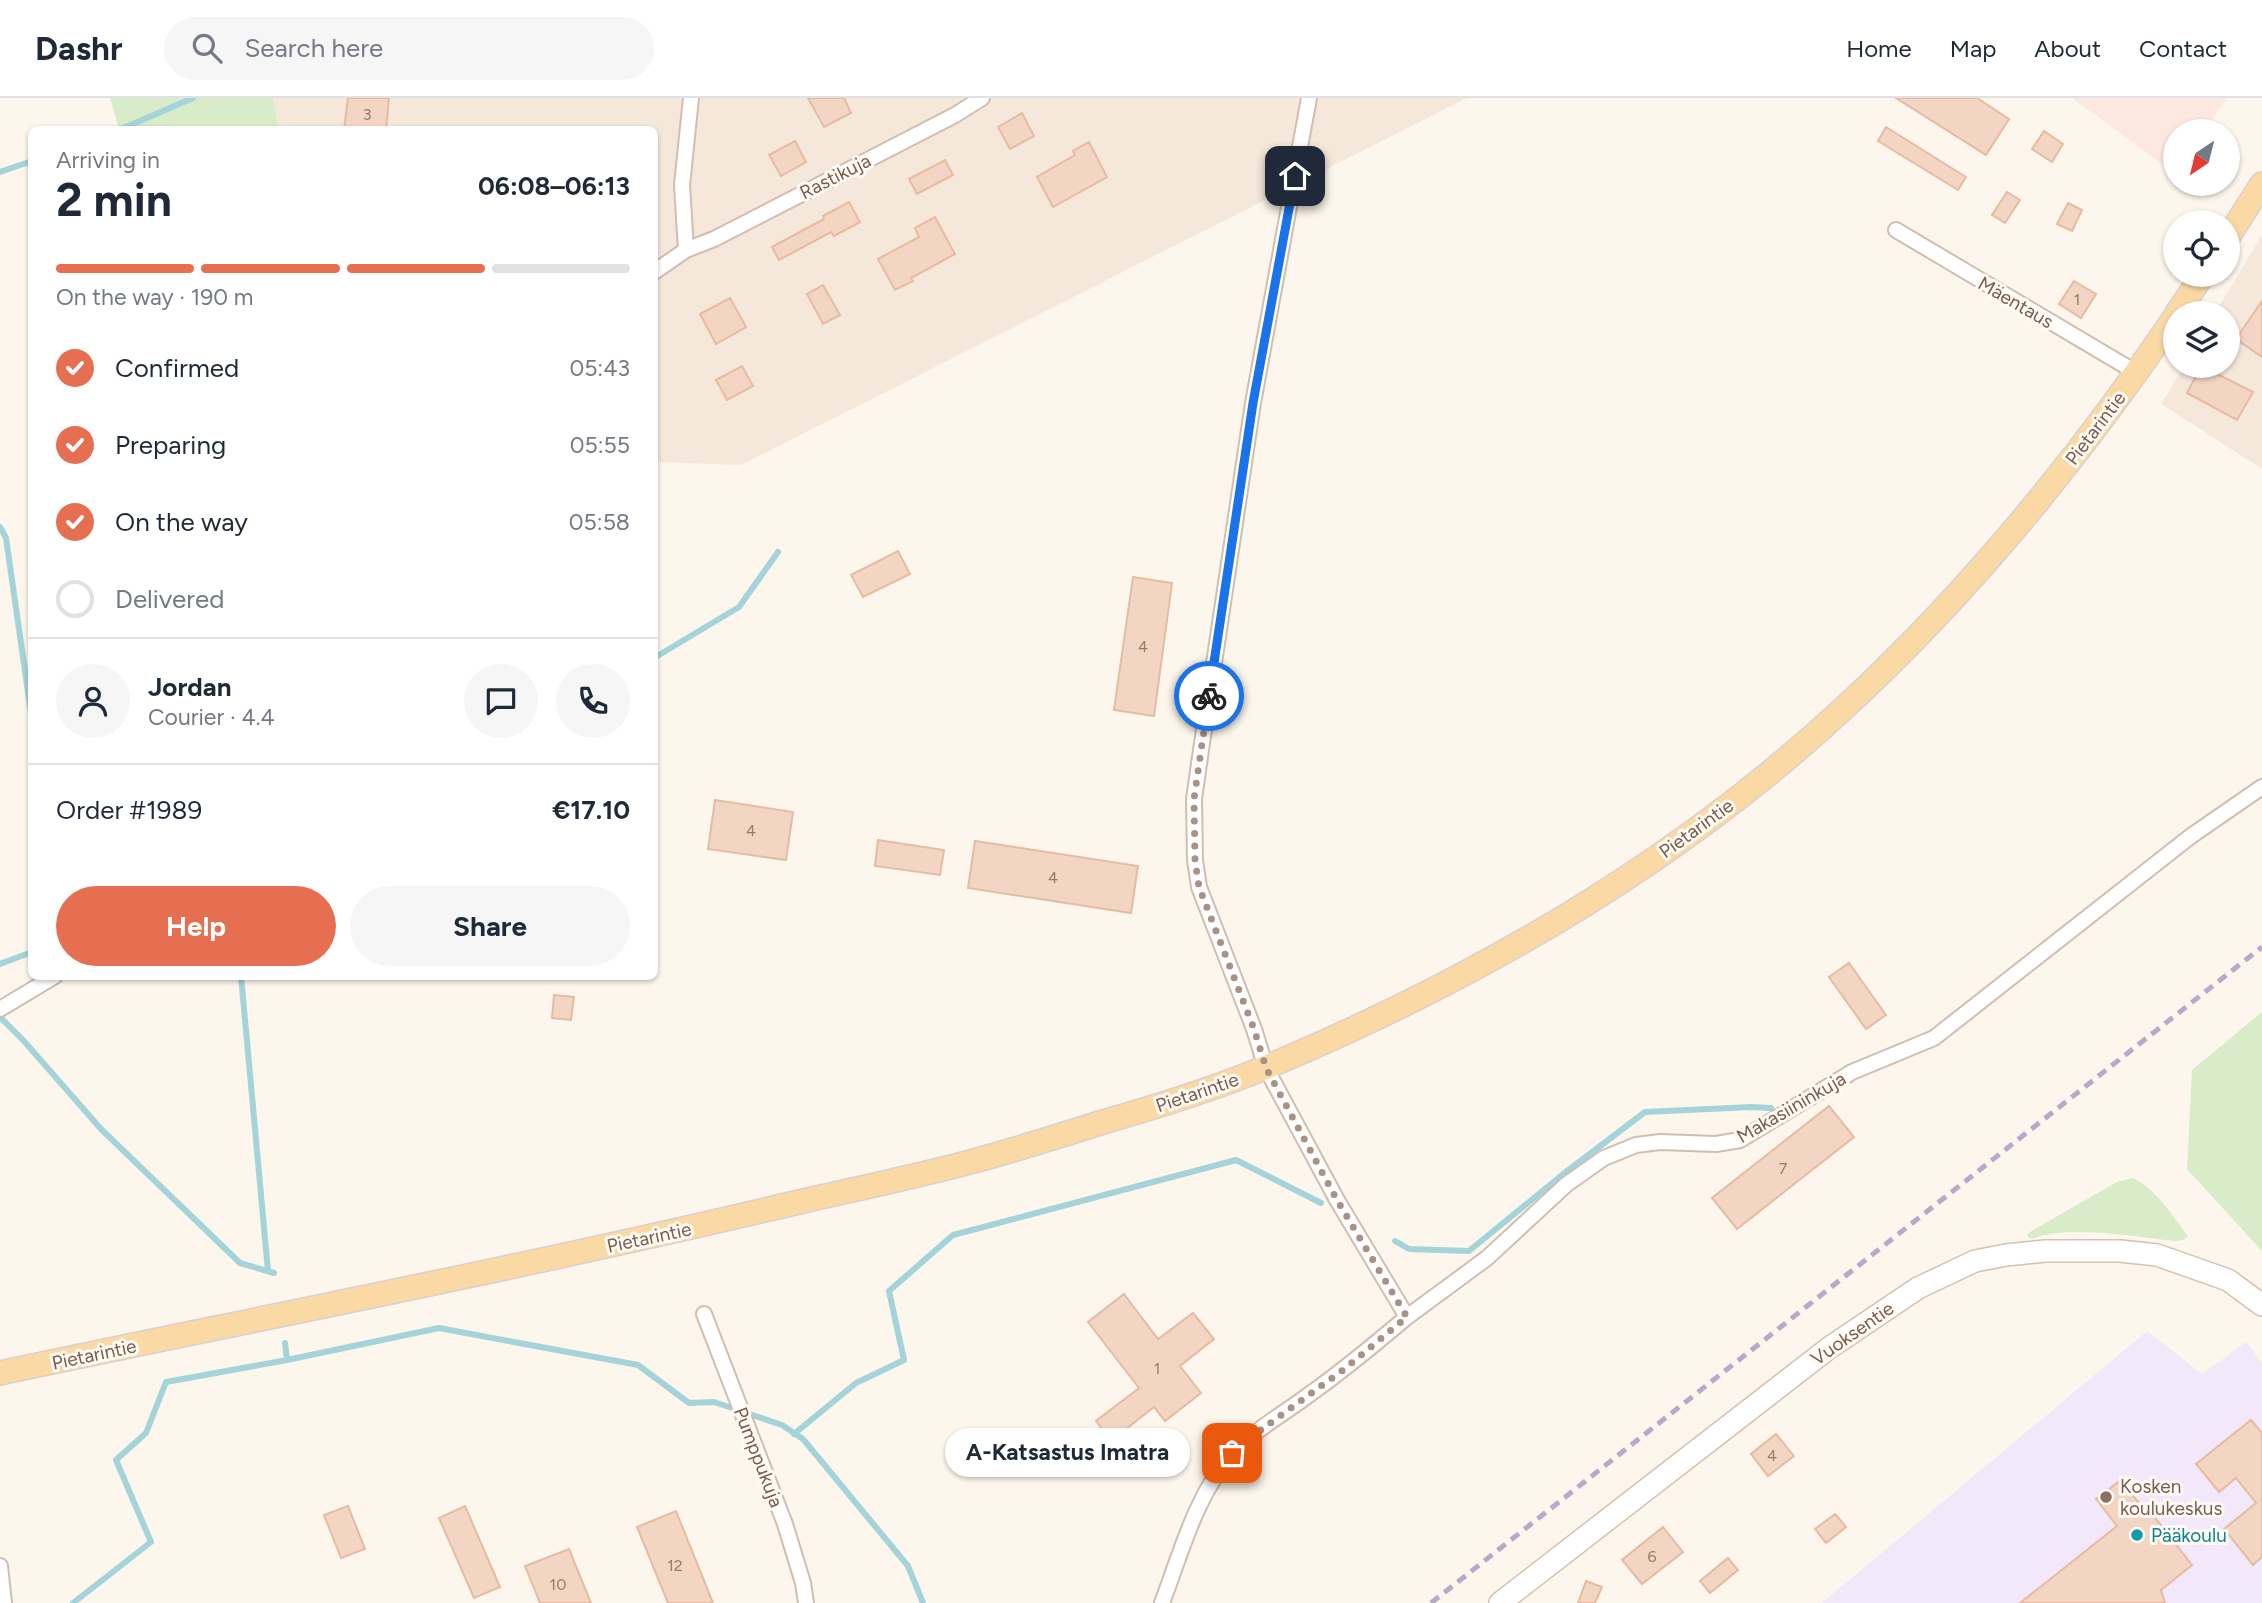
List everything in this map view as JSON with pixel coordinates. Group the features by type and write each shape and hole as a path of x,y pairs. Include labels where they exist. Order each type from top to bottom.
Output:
{"main road":[{"path":"2240,218 2262,184"},
{"name":"Pietarintie","path":"0,1373 690,1228 967,1163 1191,1096 1266,1068 1375,1018 1513,946 1584,905 1744,794 1841,711 1980,569 2097,428 2163,334"}],"street":[{"path":"685,250 682,185 691,98"},
{"name":"Rastikuja","path":"658,269 685,250 738,227 955,115 982,98"},
{"path":"1309,98 1253,403 1194,799 1195,860 1199,887 1254,1029 1266,1068 1337,1200 1407,1317"},
{"name":"Mäentaus","path":"1896,230 2137,373"},
{"name":"Makasiininkuja","path":"1162,1603 1195,1514 1232,1453 1487,1258 1567,1184 1604,1158 1636,1145 1716,1144 1740,1140 1853,1072 1934,1038 2191,836 2262,788"},
{"path":"0,1009 48,980"},
{"name":"Vuoksentie","path":"1507,1601 1829,1348 1918,1288 1975,1261 2045,1251 2120,1251 2157,1255 2228,1280 2262,1305"},
{"name":"Pumppukuja","path":"704,1314 785,1524 803,1583 806,1603"},
{"path":"0,1566 4,1603"}],"shaded area":[{"path":"273,98 1467,98 741,465 658,462 658,126 278,126"},
{"path":"2072,98 2226,98 2213,119 2163,119 2163,164"},
{"path":"2262,235 2262,469 2161,404 2177,378 2240,378 2240,301 2222,301 2231,287 2240,287 2240,272"},
{"name":"Kosken koulukeskus","path":"2147,1331 2202,1374 2246,1342 2262,1363 2262,1603 1822,1603"}],"green space":[{"path":"110,98 273,98 278,126 118,126"},
{"path":"2262,1012 2262,1251 2187,1169 2192,1070"},
{"path":"2133,1178 2157,1196 2188,1236 2175,1241 2083,1232 2064,1232 2031,1239 2027,1236 2117,1182"}],"building":[{"path":"348,98 389,98 386,126 344,126"},
{"path":"808,98 844,98 851,113 824,127"},
{"path":"1896,98 1977,98 2009,119 1986,155"},
{"path":"1022,113 1034,136 1010,149 998,127"},
{"path":"1886,127 1966,177 1958,190 1878,141"},
{"path":"2044,131 2063,144 2052,162 2032,149"},
{"path":"795,141 806,162 781,176 769,155"},
{"path":"1089,142 1107,177 1053,207 1037,177 1075,155 1073,151"},
{"path":"945,160 953,175 917,194 909,179"},
{"path":"2007,192 2020,200 2005,223 1992,215"},
{"path":"849,202 860,222 834,236 831,232 779,260 772,247"},
{"path":"2068,203 2082,210 2072,231 2057,224"},
{"path":"935,217 955,254 895,290 878,259 919,237 915,228"},
{"path":"2074,281 2096,294 2081,318 2059,304"},
{"path":"823,285 840,315 823,324 807,294"},
{"path":"730,298 746,327 716,344 700,314"},
{"path":"2262,301 2262,357 2240,342 2240,333"},
{"path":"742,366 753,386 727,400 716,380"},
{"path":"2195,378 2225,378 2253,392 2237,420 2187,393"},
{"path":"898,551 910,574 863,597 851,575"},
{"path":"1133,577 1172,583 1154,716 1114,710"},
{"path":"715,800 793,812 786,860 708,849"},
{"path":"878,840 944,850 940,875 875,866"},
{"path":"975,841 1138,866 1131,913 968,888"},
{"path":"1849,963 1886,1015 1866,1029 1829,977"},
{"path":"554,995 574,997 571,1020 552,1018"},
{"path":"1829,1106 1854,1137 1737,1229 1712,1198"},
{"path":"1124,1294 1158,1339 1193,1313 1214,1339 1180,1366 1201,1393 1165,1421 1154,1407 1111,1441 1096,1421 1139,1388 1088,1322"},
{"path":"2251,1420 2262,1433 2262,1557 2253,1565 2224,1529 2256,1503 2236,1478 2219,1492 2196,1464"},
{"path":"1776,1434 1794,1456 1768,1476 1751,1454"},
{"name":"Pääkoulu","path":"2121,1480 2142,1507 2145,1505 2192,1565 2161,1590 2165,1603 2020,1603 2117,1526 2096,1499"},
{"path":"348,1506 365,1549 341,1558 324,1515"},
{"path":"465,1506 500,1587 474,1598 439,1518"},
{"path":"676,1511 713,1603 668,1603 637,1527"},
{"path":"1835,1514 1846,1527 1826,1543 1815,1529"},
{"path":"1663,1527 1683,1552 1642,1584 1622,1560"},
{"path":"569,1549 591,1603 540,1603 525,1566"},
{"path":"1728,1558 1738,1570 1710,1593 1700,1581"},
{"path":"1586,1581 1602,1587 1595,1603 1578,1603"}],"waterway":[{"path":"128,126 193,98"},
{"path":"0,172 28,162"},
{"path":"0,527 6,538 28,692"},
{"path":"658,656 739,607 778,552"},
{"path":"0,964 28,954"},
{"path":"241,980 268,1271"},
{"path":"0,1017 101,1129 240,1263 274,1273"},
{"path":"1395,1241 1409,1249 1469,1251 1645,1112 1771,1108"},
{"path":"794,1434 856,1383 904,1360 889,1291 953,1235 1236,1160 1321,1203"},
{"path":"73,1603 151,1542 116,1460 146,1433 166,1382 439,1328 638,1365 689,1403 714,1402 782,1425 803,1439 908,1566 923,1603"},
{"path":"285,1343 287,1360"}],"railway":[{"path":"1431,1603 2262,947"}],"way so far":[{"path":"1209,696 1194,799 1195,860 1199,887 1254,1029 1266,1068 1360,1241 1407,1317 1343,1370 1232,1453"}],"place":[{"name":"A-Katsastus Imatra","path":"1232,1453"},
{"name":"Kosken koulukeskus","path":"2106,1497"},
{"name":"Pääkoulu","path":"2137,1535"}],"route":[{"path":"1209,696 1253,403 1295,176"}]}
